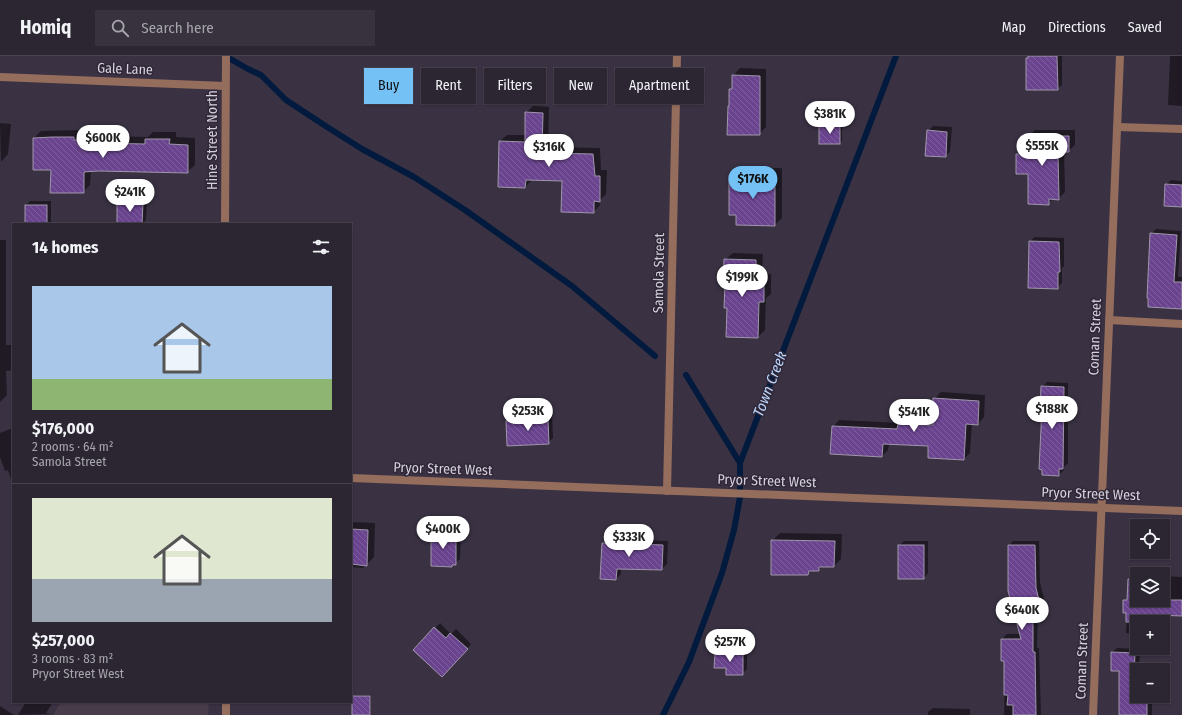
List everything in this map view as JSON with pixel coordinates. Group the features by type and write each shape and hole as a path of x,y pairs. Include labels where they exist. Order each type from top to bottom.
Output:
{"street":[{"name":"Hine Street North","path":"225,223 226,56"},
{"name":"Samola Street","path":"668,491 677,56"},
{"name":"Coman Street","path":"1093,715 1120,56"},
{"name":"Gale Lane","path":"0,77 225,86"},
{"path":"1117,127 1182,129"},
{"path":"1109,320 1182,324"},
{"name":"Pryor Street West","path":"352,478 1182,511"},
{"path":"226,703 226,715"}],"shaded area":[{"path":"60,703 209,703 208,715 53,715"}],"building":[{"path":"1028,56 1057,56 1058,90 1026,90 1026,58 1028,58"},
{"path":"732,75 760,76 760,135 727,135 729,89 732,89"},
{"path":"525,112 543,113 542,153 593,154 595,176 600,176 600,202 594,201 594,213 561,212 562,181 526,180 525,188 498,187 499,141 525,142"},
{"path":"819,126 840,126 840,144 819,144"},
{"path":"927,130 947,132 946,157 925,156"},
{"path":"1027,136 1069,136 1069,152 1058,152 1059,200 1049,199 1049,205 1028,204 1028,174 1016,174 1016,154 1028,154"},
{"path":"74,137 74,140 98,140 98,143 145,144 145,139 170,139 169,144 188,145 188,173 84,172 84,193 50,193 51,170 33,170 33,138"},
{"path":"729,175 775,175 775,226 736,225 736,215 729,215"},
{"path":"1165,184 1182,185 1182,207 1164,206"},
{"path":"117,202 143,203 142,223 117,223"},
{"path":"25,205 47,205 47,223 25,223"},
{"path":"1150,233 1177,235 1174,282 1182,282 1182,309 1148,307 1147,298"},
{"path":"1029,241 1059,242 1060,272 1058,272 1058,289 1028,288"},
{"path":"724,259 756,260 756,280 764,281 764,302 759,302 758,338 726,337 727,308 724,308"},
{"path":"1041,386 1064,387 1063,469 1059,469 1059,476 1042,475 1042,470 1039,469 1042,408 1040,408"},
{"path":"933,398 979,401 978,425 966,424 964,460 928,458 928,446 883,444 882,457 830,454 832,426 897,429 898,424 933,425"},
{"path":"548,419 549,444 507,446 506,421"},
{"path":"352,529 368,530 367,566 352,564"},
{"path":"431,533 456,534 456,565 452,565 452,567 431,566"},
{"path":"771,540 835,541 834,567 819,567 819,571 809,571 808,575 771,575"},
{"path":"602,543 663,545 662,570 617,569 616,580 600,579"},
{"path":"898,545 924,545 924,579 898,579"},
{"path":"1008,545 1035,545 1036,588 1042,612 1033,614 1036,715 1013,715 1013,705 1007,705 1008,695 1004,695 1004,661 1001,661 1001,639 1021,639 1008,591"},
{"path":"1128,579 1130,579 1130,607 1170,607 1170,600 1182,600 1182,616 1130,615 1130,622 1126,622 1126,613 1123,613 1123,600 1127,600"},
{"path":"434,627 446,638 450,633 468,649 442,677 413,650"},
{"path":"1111,652 1130,653 1130,655 1135,655 1135,663 1130,663 1130,703 1147,703 1147,715 1119,715 1119,671 1111,671"},
{"path":"715,654 743,654 743,675 726,675 726,668 714,668"},
{"path":"352,696 370,696 370,715 352,715"}],"waterway":[{"path":"225,56 261,75 286,100 324,125 362,149 414,177 465,210 572,286 655,356"},
{"name":"Town Creek","path":"663,715 689,662 722,573 734,530 740,497 740,463 896,56"},
{"path":"686,375 740,463"}]}
